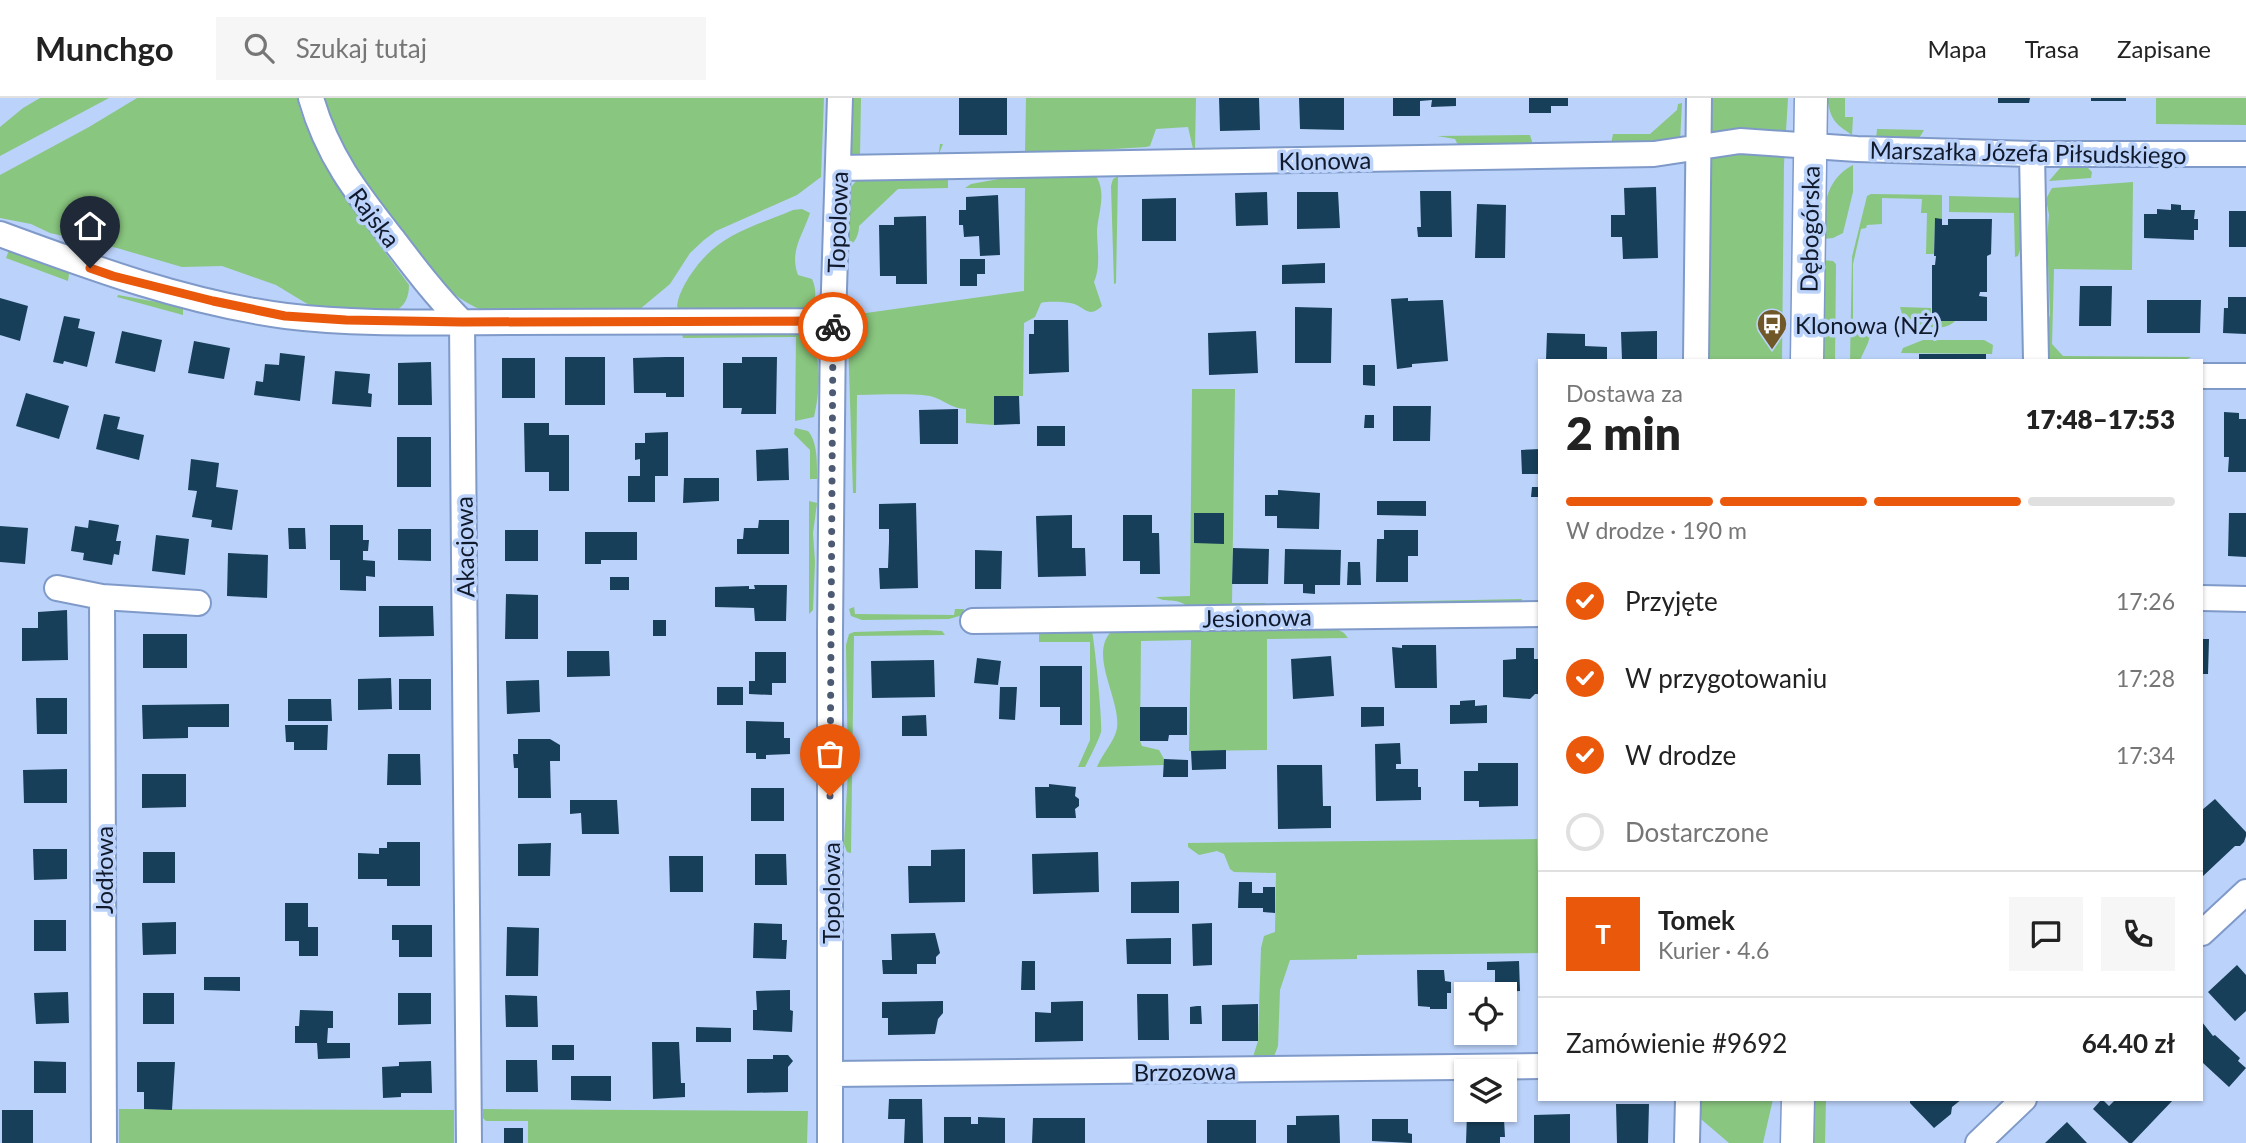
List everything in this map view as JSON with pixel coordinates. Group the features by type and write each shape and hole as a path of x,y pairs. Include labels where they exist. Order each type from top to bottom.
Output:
{"main road":[{"name":"Dębogórska","path":"1807,359 1811,98"}],"street":[{"name":"Rajska","path":"311,98 320,129 349,183 431,289 462,322"},
{"name":"Topolowa","path":"831,1143 830,629 833,321 840,98"},
{"path":"1696,359 1699,98"},
{"name":"Klonowa","path":"839,168 1654,154 1740,141 1810,145"},
{"name":"Marszałka Józefa Piłsudskiego","path":"1810,145 2032,154 2246,154"},
{"path":"2032,154 2036,359"},
{"path":"0,234 113,276 285,316 462,322 833,321"},
{"name":"Akacjowa","path":"462,322 469,1143"},
{"path":"2203,376 2246,376"},
{"path":"57,588 102,597 198,603"},
{"name":"Jodłowa","path":"102,597 104,1143"},
{"path":"2203,598 2246,599"},
{"name":"Jesionowa","path":"973,621 1538,614"},
{"path":"2203,932 2246,892"},
{"name":"Brzozowa","path":"831,1074 1538,1066"},
{"path":"1687,1141 1688,1101"},
{"path":"1978,1143 2022,1101"}],"green space":[{"path":"40,98 109,98 0,156 0,127"},
{"path":"137,98 297,98 304,122 329,171 409,285 403,304 393,312 314,308 276,285 222,266 182,267 117,248 50,233 31,224 0,218 0,175"},
{"path":"322,98 824,98 821,177 797,195 716,231 690,253 670,284 640,309 485,311 454,294 416,254 343,147 333,129"},
{"path":"846,98 861,98 860,156 854,156 849,150"},
{"path":"1026,98 1196,98 1195,148 1202,149 1201,153 1194,153 1188,127 1156,129 1150,146 1146,147 1050,153 959,154 1025,152"},
{"path":"1706,98 1788,98 1784,164 1782,359 1706,359"},
{"path":"1827,98 1845,98 1845,117 1853,117 1852,135 1834,120"},
{"path":"2156,98 2246,98 2246,125 2156,124"},
{"path":"1682,103 1680,142 1611,144 1613,134 1650,134"},
{"path":"1877,129 1924,130 1918,140 1876,139"},
{"path":"1530,135 1533,145 1458,145 1455,139 1437,136"},
{"path":"940,144 943,144 938,156 860,156 934,155 939,152"},
{"path":"2083,163 2092,172 2091,178 2049,181 2061,167"},
{"path":"1853,165 1853,192 1843,233 1823,239 1825,207 1831,187 1843,171"},
{"path":"1015,176 1096,176 1101,196 1097,231 1098,263 1094,282 1102,306 1089,312 1070,303 1041,303 1035,317 1024,323 1023,396 994,396 994,425 966,423 966,409 930,396 857,395 856,493 853,493 848,340 852,314 858,309 859,314 1024,291 1025,188 965,188 971,184"},
{"path":"1118,176 1114,284 1111,186 1113,179"},
{"path":"948,177 948,188 898,189 859,226 853,243 848,246 846,244 846,199 853,184 860,178"},
{"path":"2133,182 2132,270 2054,269 2052,344 2063,356 2191,357 2047,359 2042,343 2050,315 2047,239 2049,215 2046,199 2052,188"},
{"path":"1942,195 1942,219 1935,219 1934,254 1926,254 1927,213 1921,213 1922,199 1882,198 1882,224 1867,225 1861,229 1853,264 1853,323 1873,324 1860,359 1850,359 1852,257 1867,196"},
{"path":"1949,196 2028,198 2025,234 2018,256 2015,257 2014,213 1949,212"},
{"path":"802,209 810,213 798,243 796,266 798,275 812,279 814,304 802,313 688,313 677,307 689,277 722,242 748,228"},
{"path":"9,250 64,266 69,274 68,281 6,258"},
{"path":"1822,260 1836,264 1835,359 1821,359"},
{"path":"118,295 179,306 183,309 183,315 117,297"},
{"path":"1900,307 1931,308 1931,321 1955,321 1937,328 1922,325 1903,317"},
{"path":"686,331 807,332 818,362 819,384 814,417 795,421 796,337 683,338 682,334"},
{"path":"1923,340 1984,340 1993,345 1992,354 1901,353 1903,348"},
{"path":"1192,389 1235,389 1232,603 1266,603 1264,606 1187,606 1156,597 1190,596"},
{"path":"795,428 808,431 814,441 817,479 810,479 810,450 794,434"},
{"path":"809,501 817,503 813,533 813,610 809,614"},
{"path":"1522,599 1521,602 1375,605 1373,602"},
{"path":"854,607 855,614 954,615 955,609 964,609 963,615 949,619 862,620 851,616 849,609"},
{"path":"1189,626 1337,629 1348,638 1267,639 1267,750 1189,751 1191,640 1141,641 1140,741 1142,746 1159,750 1164,765 1097,767 1117,728 1117,716 1104,663 1106,639 1114,629 1165,631"},
{"path":"1039,627 1091,627 1101,732 1085,767 1078,767 1090,740 1090,642 1039,642"},
{"path":"942,631 945,635 854,636 851,853 847,852 844,844 848,771 846,645 849,634"},
{"path":"1537,839 1538,953 1357,955 1357,959 1290,960 1280,990 1278,1046 1273,1059 1252,1060 1258,1041 1261,948 1264,936 1275,932 1276,873 1234,872 1224,854 1217,851 1199,855 1188,847 1188,843"},
{"path":"1695,1101 1773,1101 1763,1143 1729,1143 1695,1114"},
{"path":"1813,1101 1826,1101 1825,1143 1813,1143"},
{"path":"119,1109 454,1110 454,1143 119,1143"},
{"path":"483,1109 808,1111 807,1143 528,1143 528,1121 486,1121 483,1118"}],"building":[{"path":"959,98 1007,98 1007,135 959,135"},
{"path":"1219,98 1259,98 1260,130 1220,131"},
{"path":"1299,98 1344,98 1344,130 1300,129"},
{"path":"1393,98 1456,98 1456,106 1431,107 1432,100 1420,101 1420,116 1393,116"},
{"path":"1529,98 1568,98 1568,106 1551,106 1551,113 1529,113"},
{"path":"1998,98 2030,98 2029,103 1998,103"},
{"path":"2091,98 2126,98 2126,101 2091,101"},
{"path":"1656,187 1658,258 1623,259 1622,237 1611,237 1611,215 1625,215 1624,188"},
{"path":"1420,191 1451,191 1452,237 1418,237 1417,227 1421,227"},
{"path":"1267,192 1268,225 1236,226 1235,193"},
{"path":"1297,192 1338,192 1340,228 1297,229"},
{"path":"998,195 1000,255 980,256 979,236 964,237 963,225 959,225 959,210 966,210 966,197"},
{"path":"1176,198 1176,241 1142,241 1142,199"},
{"path":"1477,204 1506,205 1505,258 1475,258"},
{"path":"2171,204 2181,205 2181,210 2195,210 2194,219 2198,219 2198,230 2194,230 2194,240 2144,238 2144,214 2157,214 2157,209 2171,210"},
{"path":"2229,211 2246,211 2246,247 2229,247"},
{"path":"926,216 927,284 896,284 896,276 880,276 879,225 894,225 894,217"},
{"path":"1935,218 1942,219 1942,225 1948,225 1948,219 1992,219 1991,254 1987,256 1987,292 1980,292 1979,296 1987,297 1987,321 1932,321 1932,265 1935,265 1936,256"},
{"path":"960,259 985,259 985,274 977,274 977,286 960,286"},
{"path":"1325,263 1325,283 1282,284 1282,265"},
{"path":"2080,286 2112,286 2111,326 2079,326"},
{"path":"2228,297 2246,297 2246,334 2223,333 2224,308 2228,308"},
{"path":"0,298 28,306 20,341 0,335"},
{"path":"1408,298 1408,301 1443,300 1448,361 1412,364 1412,367 1397,369 1391,299"},
{"path":"2147,300 2201,300 2200,333 2147,333"},
{"path":"1295,307 1332,308 1331,363 1295,363"},
{"path":"64,316 80,319 78,328 95,332 87,367 64,361 63,364 53,362"},
{"path":"1034,320 1068,320 1069,372 1029,374 1029,334 1034,334"},
{"path":"122,331 162,340 155,372 115,363"},
{"path":"1256,331 1258,373 1209,375 1208,333"},
{"path":"1657,331 1657,359 1622,359 1621,332"},
{"path":"1547,333 1585,334 1585,346 1607,347 1607,359 1546,359"},
{"path":"194,341 230,348 224,379 188,373"},
{"path":"280,353 305,356 300,401 254,395 256,381 263,382 265,364 279,365"},
{"path":"1919,354 1986,354 1986,359 1919,359"},
{"path":"565,357 605,357 605,405 565,405"},
{"path":"684,357 684,397 666,397 666,393 634,393 633,358"},
{"path":"742,357 777,357 776,414 741,414 742,408 723,408 723,363 742,363"},
{"path":"502,358 535,358 535,398 502,398"},
{"path":"431,362 432,405 398,405 398,363"},
{"path":"1363,365 1375,365 1375,386 1363,385"},
{"path":"335,371 370,374 368,393 372,394 371,407 332,404"},
{"path":"26,393 69,406 59,439 16,426"},
{"path":"994,396 1019,396 1020,424 994,425"},
{"path":"1393,406 1431,406 1430,441 1393,441"},
{"path":"958,409 958,444 920,444 919,410"},
{"path":"2224,412 2239,413 2239,419 2246,419 2246,472 2228,472 2229,457 2224,457"},
{"path":"104,414 120,417 117,429 144,435 139,460 96,449"},
{"path":"1365,415 1374,415 1374,428 1364,428"},
{"path":"524,423 549,423 549,435 569,435 569,491 549,491 549,472 525,472"},
{"path":"1037,426 1065,426 1065,446 1037,446"},
{"path":"668,432 668,476 655,476 655,502 628,502 628,476 640,476 640,459 635,460 635,443 645,443 645,433"},
{"path":"397,437 431,437 431,487 397,487"},
{"path":"788,448 789,480 757,481 756,450"},
{"path":"1538,449 1538,474 1522,474 1521,450"},
{"path":"191,459 219,463 216,487 238,490 232,530 211,527 212,520 192,517 197,491 188,490"},
{"path":"684,478 719,478 719,501 683,503"},
{"path":"1532,487 1538,487 1538,497 1531,497"},
{"path":"1278,490 1320,493 1319,529 1277,528 1277,516 1265,516 1265,495 1278,495"},
{"path":"1377,501 1426,501 1426,516 1377,515"},
{"path":"916,503 918,588 880,589 879,568 888,568 889,529 879,529 879,504"},
{"path":"1194,513 1224,513 1224,544 1194,543"},
{"path":"2229,513 2246,513 2246,557 2228,556"},
{"path":"1072,515 1072,548 1085,548 1086,576 1038,577 1036,516"},
{"path":"1123,515 1152,515 1152,533 1159,533 1160,574 1140,574 1140,561 1123,561"},
{"path":"89,520 119,525 116,541 121,541 119,555 114,554 112,565 83,560 84,553 71,551 75,526 88,528"},
{"path":"759,520 789,520 789,554 737,554 737,539 743,539 744,528 758,528"},
{"path":"330,525 363,525 363,540 369,540 368,551 363,551 363,560 375,561 375,577 366,576 366,591 340,590 340,560 330,560"},
{"path":"0,526 28,528 25,564 0,562"},
{"path":"288,528 305,528 306,549 289,549"},
{"path":"398,529 431,529 431,561 398,560"},
{"path":"505,530 538,530 538,561 505,561"},
{"path":"1384,530 1418,530 1418,556 1408,556 1408,582 1376,582 1377,539 1384,539"},
{"path":"585,532 637,532 637,560 601,560 601,564 585,564"},
{"path":"156,535 189,539 185,575 152,571"},
{"path":"1233,548 1269,549 1268,584 1232,584"},
{"path":"1285,549 1341,550 1340,585 1315,585 1315,594 1303,593 1303,584 1284,584"},
{"path":"975,550 1002,551 1001,589 975,589"},
{"path":"228,553 268,555 267,598 227,596"},
{"path":"1348,562 1360,562 1361,585 1347,585"},
{"path":"610,577 629,577 629,590 610,590"},
{"path":"754,585 787,585 786,621 755,621 754,608 715,607 715,587 749,586 749,589 755,589"},
{"path":"506,594 538,595 538,639 505,639"},
{"path":"379,606 433,606 434,636 379,637"},
{"path":"67,610 68,660 22,661 22,628 38,628 38,612"},
{"path":"653,620 666,620 666,636 653,636"},
{"path":"143,634 187,634 187,668 143,668"},
{"path":"2203,639 2209,639 2208,674 2203,674"},
{"path":"1402,645 1436,645 1437,688 1395,688 1392,647 1402,648"},
{"path":"1516,648 1534,648 1534,659 1538,659 1538,694 1530,699 1503,697 1503,660 1516,659"},
{"path":"567,651 609,651 610,676 567,677"},
{"path":"755,652 786,652 786,683 772,683 772,695 749,694 749,681 755,681"},
{"path":"1331,656 1334,696 1293,699 1291,659"},
{"path":"977,658 1001,661 998,685 974,683"},
{"path":"934,660 935,697 872,698 871,661"},
{"path":"1040,666 1082,666 1082,725 1060,725 1060,707 1040,707"},
{"path":"391,678 392,709 358,710 358,679"},
{"path":"399,679 431,679 431,710 399,710"},
{"path":"539,680 540,712 507,714 506,681"},
{"path":"717,687 743,687 743,705 717,705"},
{"path":"1000,687 1017,687 1015,720 999,719"},
{"path":"36,698 67,698 67,734 37,734"},
{"path":"288,699 331,699 332,721 288,721"},
{"path":"1475,700 1475,706 1487,705 1487,723 1450,724 1450,705"},
{"path":"229,704 229,727 188,727 188,738 143,739 142,705"},
{"path":"1140,707 1187,707 1187,735 1169,735 1168,741 1140,741"},
{"path":"1361,707 1384,707 1384,726 1361,727"},
{"path":"926,715 927,736 902,736 902,716"},
{"path":"746,721 784,722 784,738 790,738 790,754 766,755 766,759 756,759 756,753 746,753"},
{"path":"285,725 328,725 327,750 294,750 294,742 286,742"},
{"path":"518,739 550,739 560,745 560,761 550,761 551,798 518,798 518,768 514,768 513,754 518,754"},
{"path":"1400,743 1401,764 1396,764 1396,769 1418,769 1421,800 1376,801 1375,744"},
{"path":"1226,750 1226,769 1192,770 1191,751"},
{"path":"388,754 420,754 421,785 387,785"},
{"path":"1164,759 1188,760 1188,777 1163,777"},
{"path":"1478,763 1518,763 1518,806 1479,807 1479,801 1464,801 1464,771 1478,771"},
{"path":"1277,765 1322,765 1323,806 1331,806 1331,828 1278,829"},
{"path":"67,769 67,803 24,803 23,770"},
{"path":"142,774 186,774 186,807 142,808"},
{"path":"1049,784 1076,787 1075,796 1079,799 1079,806 1075,809 1076,818 1036,818 1035,787 1049,787"},
{"path":"751,788 784,788 784,821 751,821"},
{"path":"2215,799 2246,832 2246,836 2240,846 2235,846 2203,876 2203,809"},
{"path":"570,800 617,800 619,834 582,834 581,813 570,814"},
{"path":"387,842 420,842 420,886 387,886 387,879 358,879 358,853 379,854 379,848 387,848"},
{"path":"551,843 550,876 518,876 518,844"},
{"path":"33,849 67,849 67,879 34,880"},
{"path":"965,849 965,902 909,903 908,866 931,866 931,850"},
{"path":"143,852 175,852 175,883 143,883"},
{"path":"1098,852 1099,892 1033,894 1032,854"},
{"path":"755,854 786,854 787,885 755,885"},
{"path":"669,856 703,856 703,892 670,892"},
{"path":"1179,881 1179,913 1131,913 1131,882"},
{"path":"1239,882 1252,882 1252,893 1263,893 1263,887 1275,887 1275,913 1263,912 1263,908 1238,908"},
{"path":"285,903 308,903 308,927 318,927 318,956 299,956 299,941 285,941"},
{"path":"34,920 66,920 66,951 34,951"},
{"path":"176,922 176,954 143,955 142,923"},
{"path":"754,923 782,924 782,940 787,940 786,959 753,958"},
{"path":"1212,923 1212,965 1193,966 1192,924"},
{"path":"392,925 432,925 432,957 399,957 399,940 392,940"},
{"path":"507,927 539,928 538,976 506,976"},
{"path":"935,933 940,953 936,957 936,964 917,964 917,974 883,974 882,960 892,960 891,934"},
{"path":"1171,938 1171,964 1127,964 1126,939"},
{"path":"1022,961 1035,961 1035,990 1021,990"},
{"path":"1519,961 1520,991 1517,991 1517,982 1495,982 1495,970 1487,970 1487,962"},
{"path":"2237,965 2246,975 2246,1011 2235,1021 2208,992"},
{"path":"1417,970 1444,970 1445,981 1451,982 1451,993 1447,993 1447,1009 1418,1006"},
{"path":"204,977 240,977 240,991 204,990"},
{"path":"790,990 792,1032 753,1030 753,1010 757,1010 756,991"},
{"path":"68,992 69,1023 36,1024 34,993"},
{"path":"143,993 174,993 174,1024 143,1024"},
{"path":"398,993 431,993 431,1024 398,1025"},
{"path":"1137,994 1168,994 1169,1040 1138,1040"},
{"path":"505,995 537,996 538,1027 506,1027"},
{"path":"943,1001 943,1013 938,1019 935,1034 888,1035 888,1018 882,1018 882,1002"},
{"path":"1083,1001 1083,1041 1035,1042 1035,1012 1051,1013 1051,1002"},
{"path":"1258,1004 1258,1041 1222,1041 1222,1005"},
{"path":"1201,1006 1202,1024 1190,1024 1190,1007"},
{"path":"300,1010 333,1011 333,1028 328,1028 327,1043 350,1043 350,1058 318,1059 317,1043 295,1043 295,1026 299,1026"},
{"path":"2203,1023 2213,1036 2240,1058 2238,1061 2246,1068 2229,1087 2203,1063"},
{"path":"696,1027 731,1028 731,1042 696,1042"},
{"path":"652,1042 679,1042 681,1083 685,1083 685,1097 653,1099"},
{"path":"552,1045 574,1045 574,1060 552,1060"},
{"path":"773,1055 788,1055 793,1061 788,1067 788,1092 747,1093 747,1059 773,1059"},
{"path":"506,1060 537,1060 538,1092 506,1092"},
{"path":"34,1061 66,1062 66,1093 34,1093"},
{"path":"431,1061 432,1093 401,1093 401,1097 383,1098 382,1067 399,1066 399,1062"},
{"path":"137,1062 175,1062 172,1110 144,1109 144,1092 137,1092"},
{"path":"571,1076 611,1076 611,1101 571,1100"},
{"path":"889,1099 922,1099 923,1143 904,1143 905,1119 888,1119"},
{"path":"1960,1101 1952,1107 1951,1114 1934,1128 1910,1103"},
{"path":"2100,1101 2109,1106 2114,1101 2172,1101 2132,1143 2093,1109"},
{"path":"1616,1104 1649,1104 1648,1143 1617,1143"},
{"path":"2,1110 33,1110 33,1143 2,1143"},
{"path":"1570,1114 1570,1143 1534,1143 1534,1115"},
{"path":"1339,1115 1340,1143 1287,1143 1287,1125 1296,1125 1296,1116"},
{"path":"944,1117 971,1117 971,1124 978,1124 978,1117 1005,1118 1005,1143 944,1143"},
{"path":"1033,1118 1085,1118 1085,1143 1032,1143"},
{"path":"1372,1119 1408,1119 1408,1133 1412,1134 1412,1143 1372,1141"},
{"path":"1207,1120 1256,1120 1256,1143 1207,1143"},
{"path":"1467,1122 1504,1122 1505,1137 1500,1137 1500,1143 1466,1143"},
{"path":"2067,1122 2087,1143 2045,1143"},
{"path":"504,1128 523,1128 523,1143 504,1143"}],"way so far":[{"path":"830,796 833,327"}],"place":[{"name":"Klonowa (NŻ)","path":"1772,351"}],"route":[{"path":"90,268 213,301 285,316 462,322 833,321 833,327"}]}
